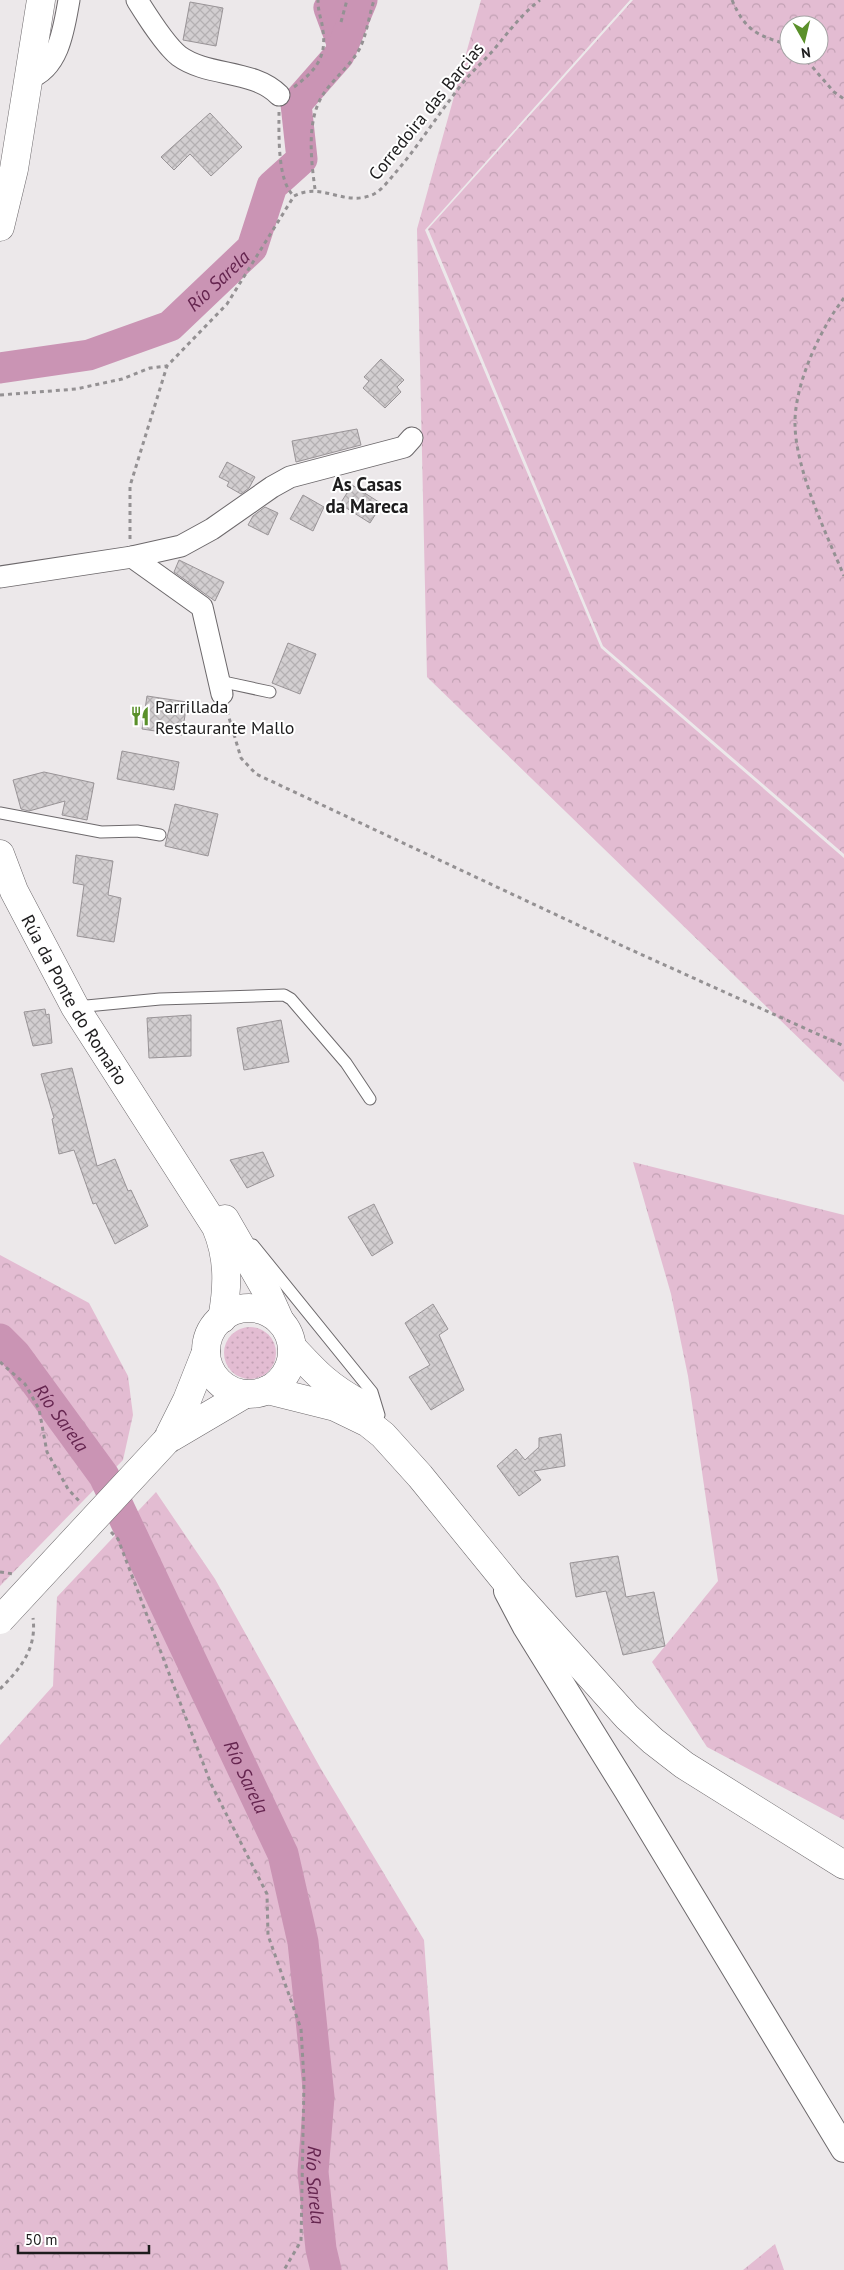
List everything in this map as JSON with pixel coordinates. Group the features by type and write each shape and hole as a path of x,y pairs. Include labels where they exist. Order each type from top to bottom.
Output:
{"main road":[{"path":"0,227 7,170 29,78 41,0"},
{"name":"Rúa da Ponte do Romaño","path":"0,854 14,890 74,1007 129,1094 160,1138"},
{"path":"160,1138 176,1154 214,1202 257,1274 280,1321 288,1333 292,1347 288,1369 282,1379 167,1440"},
{"path":"160,1138 205,1207 222,1241 227,1281 222,1320"},
{"path":"0,1620 167,1440 187,1400 206,1352 208,1338 215,1325 239,1310 253,1308 268,1312 280,1321"},
{"path":"292,1347 334,1389 379,1415 411,1444 476,1523 646,1720 699,1772"},
{"path":"206,1352 209,1365 215,1377 225,1387 335,1407 368,1423 400,1452 486,1557 541,1634 627,1717 666,1753 844,1865"}],"street":[{"path":"29,78 40,74 48,67 61,40 70,0"},
{"path":"137,0 178,55 200,65 263,83 279,95"},
{"path":"0,577 132,557 181,546 198,537 272,486 290,477 404,447 412,438"},
{"path":"132,557 202,607 221,687"},
{"path":"476,1523 499,1559 538,1609 541,1634 844,2149"}],"lane":[{"path":"221,687 270,692"},
{"path":"0,813 101,832 136,831 160,835"},
{"path":"74,1007 104,1002 284,995 291,999 346,1063 370,1099"},
{"path":"221,1208 332,1340 372,1392 379,1415"},
{"path":"250,1241 257,1274"}],"path":[{"path":"294,196 289,192 281,163 279,95 309,75 320,62 324,50 323,29 318,15 318,0"},
{"path":"341,22 347,0"},
{"path":"132,557 129,542 130,486 168,366 227,304 294,196 304,190 315,189 310,161 315,111 324,93 350,63 360,47 374,0"},
{"name":"Corredoira das Barcias","path":"315,189 340,197 360,199 376,193 412,153 463,83 496,47 512,26 540,0"},
{"path":"732,0 740,19 752,32 779,41"},
{"path":"811,65 834,92 844,99"},
{"path":"844,298 834,311 804,375 797,401 795,425 807,481 844,576"},
{"path":"0,394 76,389 122,379 150,368 168,366"},
{"path":"221,687 241,758 256,774 627,948 844,1046"},
{"path":"0,1362 25,1384 39,1409 47,1452 68,1489 86,1508"},
{"path":"105,1526 118,1539 211,1784 267,1894 268,1935 301,2029 304,2080 301,2241 284,2270"}],"green space":[{"path":"481,0 630,0 425,230 601,648 844,858 844,1082 427,677 417,229"},
{"path":"633,0 844,0 844,854 603,646 428,229"},
{"path":"633,1162 844,1215 844,1820 707,1747 652,1662 718,1581 688,1376 671,1294"},
{"path":"0,1255 89,1303 128,1376 133,1415 123,1460 0,1586"},
{"path":"250,1327 260,1329 268,1335 274,1343 276,1353 274,1363 268,1371 260,1377 250,1379 240,1377 232,1371 226,1363 224,1353 226,1343 232,1335 240,1329"},
{"path":"156,1492 215,1579 321,1769 424,1940 448,2270 0,2270 0,1745 53,1686 57,1597"},
{"path":"775,2244 784,2270 743,2270"}],"building":[{"path":"190,2 223,8 216,46 183,40"},
{"path":"210,113 242,147 211,176 190,154 174,170 161,157"},
{"path":"381,359 404,380 397,387 401,392 385,408 363,388 369,381 364,377"},
{"path":"357,429 361,445 296,462 292,441"},
{"path":"227,462 255,477 249,488 241,494 227,486 229,482 219,477"},
{"path":"352,485 382,504 370,523 340,504"},
{"path":"303,495 324,507 313,531 290,519"},
{"path":"265,507 278,513 268,535 248,525 253,516"},
{"path":"179,560 224,582 215,601 174,572"},
{"path":"288,643 316,654 300,694 272,683"},
{"path":"147,696 187,702 182,735 142,729"},
{"path":"122,751 179,762 174,790 117,779"},
{"path":"44,772 94,783 87,820 62,815 65,801 29,811 21,809 13,780"},
{"path":"175,804 218,814 208,856 165,846"},
{"path":"76,855 113,861 108,895 121,898 114,942 77,936 84,885 73,883"},
{"path":"45,1009 46,1015 49,1014 52,1043 33,1046 24,1012"},
{"path":"191,1015 191,1056 149,1058 147,1018"},
{"path":"281,1020 289,1062 244,1070 237,1028"},
{"path":"72,1068 97,1166 115,1159 128,1191 131,1190 148,1226 115,1244 96,1203 93,1204 74,1150 59,1154 52,1119 54,1118 41,1074"},
{"path":"263,1152 274,1176 247,1188 230,1160"},
{"path":"374,1204 393,1243 372,1256 348,1217"},
{"path":"433,1304 448,1329 439,1335 464,1390 431,1410 409,1377 430,1365 405,1323"},
{"path":"561,1434 565,1466 534,1471 541,1480 519,1496 497,1466 516,1449 525,1460 539,1447 539,1438"},
{"path":"618,1556 626,1597 654,1592 665,1646 623,1655 606,1591 576,1597 570,1563"}],"waterway":[{"path":"336,0 329,8 342,43"},
{"name":"Río Sarela","path":"0,368 89,355 170,326 252,248 272,186 302,159 296,104 339,55 362,0"},
{"name":"Río Sarela","path":"0,1339 15,1354 104,1476 283,1854 303,1942 319,2097 313,2172 321,2249 326,2270"}],"place":[{"name":"Parrillada Restaurante Mallo","path":"140,716"}],"district":[{"name":"As Casas da Mareca","path":"367,495"}]}
